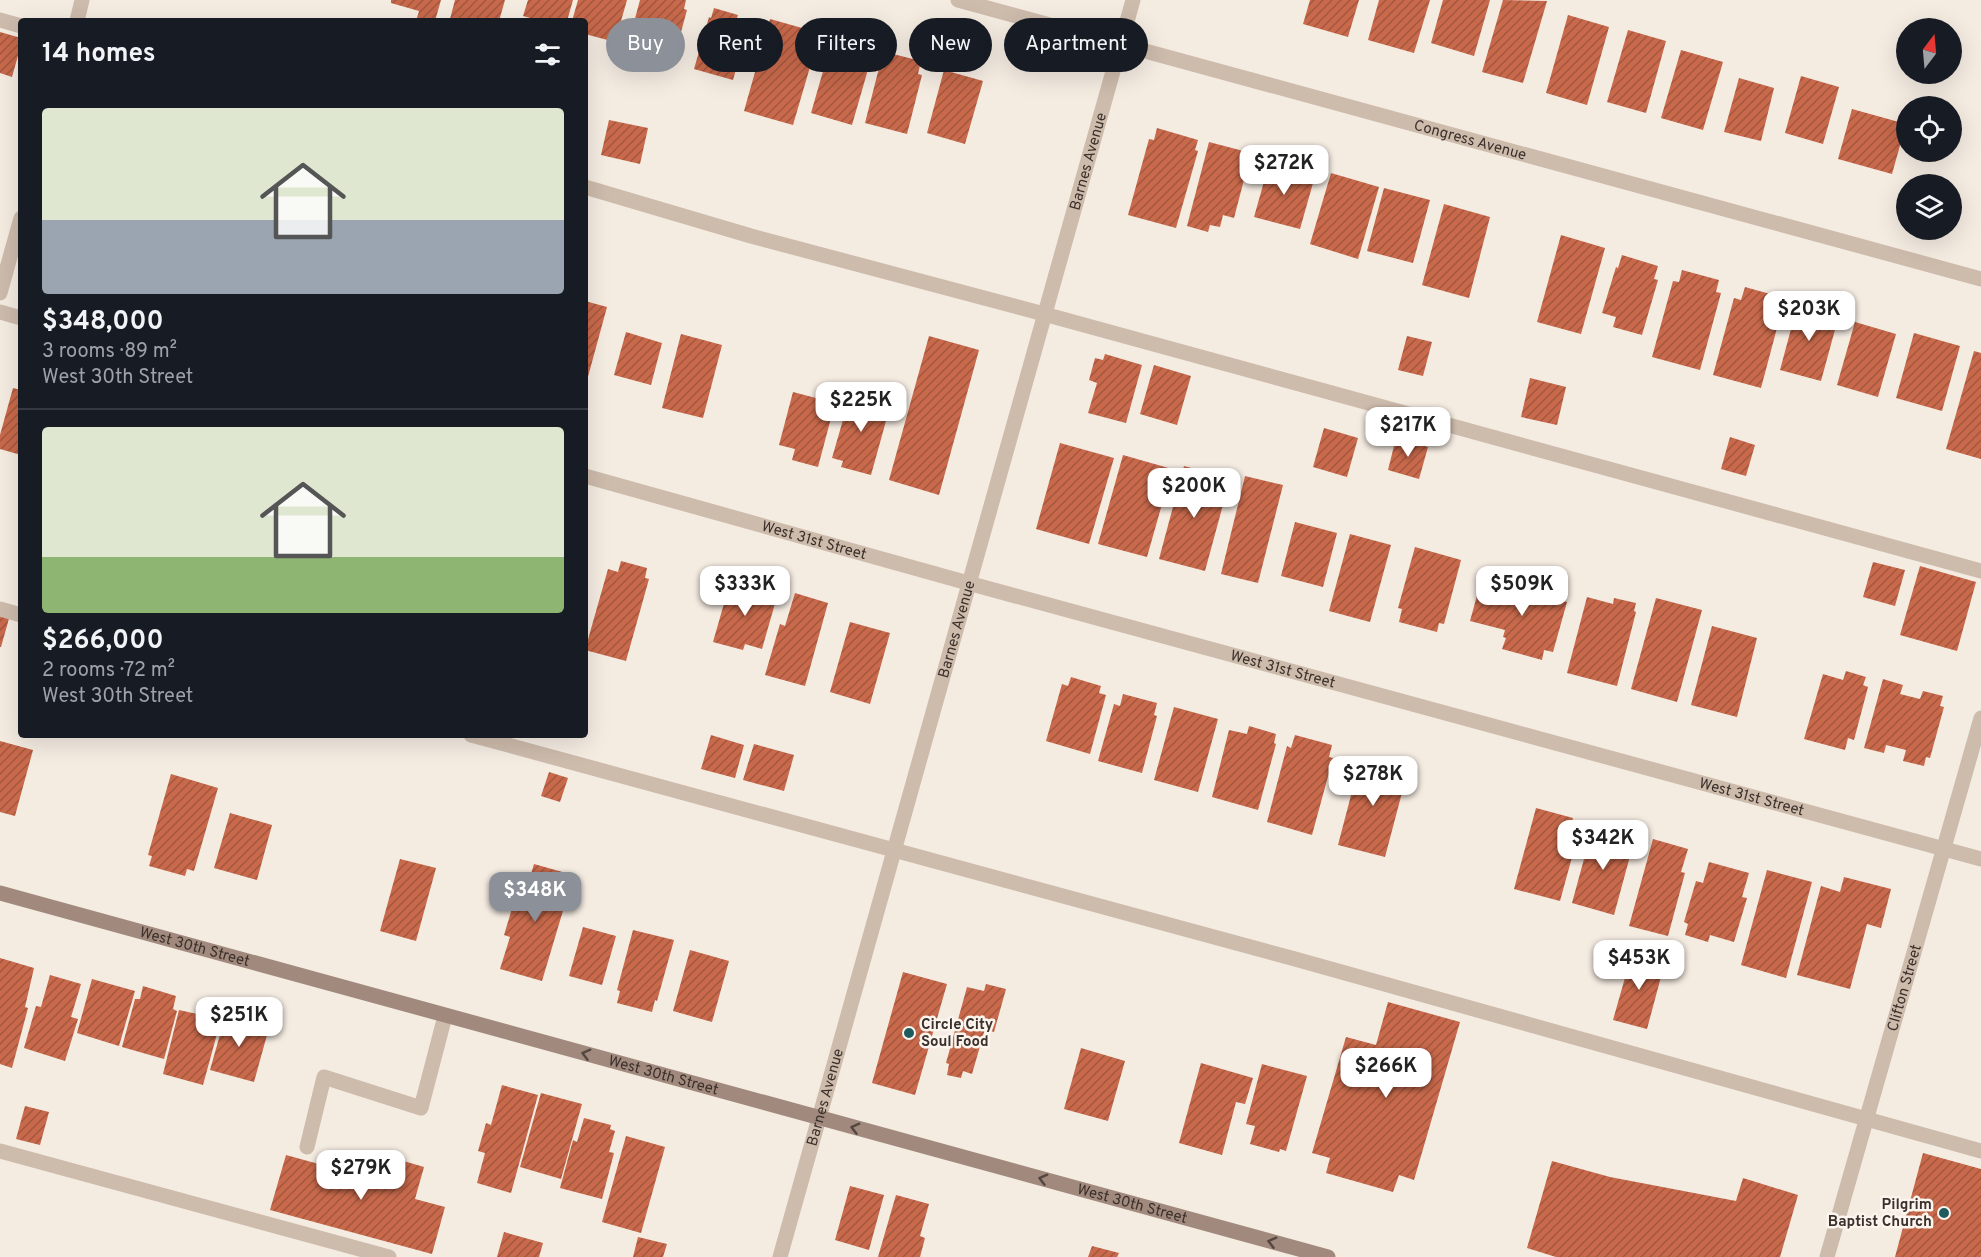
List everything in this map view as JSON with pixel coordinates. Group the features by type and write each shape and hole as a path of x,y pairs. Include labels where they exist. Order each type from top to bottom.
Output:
{"main road":[{"name":"West 30th Street","path":"0,893 1328,1257"}],"street":[{"path":"77,18 82,0"},
{"name":"Congress Avenue","path":"958,0 1024,18"},
{"name":"Barnes Avenue","path":"1128,18 1133,0"},
{"path":"0,20 18,25"},
{"name":"Congress Avenue","path":"1148,52 1981,279"},
{"name":"Barnes Avenue","path":"780,1257 1112,72"},
{"path":"588,188 751,236 1044,314 1981,572"},
{"path":"0,293 18,229"},
{"path":"0,312 18,317"},
{"name":"West 31st Street","path":"588,477 1981,860"},
{"path":"0,609 18,614"},
{"name":"Clifton Street","path":"1827,1257 1981,718"},
{"path":"482,738 1284,956 1981,1151"},
{"path":"308,1147 324,1077 421,1108 445,1016"},
{"path":"0,1151 389,1257"}],"building":[{"path":"391,0 441,0 436,18 417,18 419,11 391,3"},
{"path":"455,0 505,0 500,18 450,18"},
{"path":"528,0 573,0 568,18 523,16"},
{"path":"578,0 627,0 622,18 606,18 606,40 588,35 588,18 573,18"},
{"path":"640,0 686,0 685,18 635,18"},
{"path":"1310,0 1359,0 1348,37 1303,24"},
{"path":"1379,0 1430,0 1414,53 1368,40"},
{"path":"1443,0 1490,0 1474,56 1431,43"},
{"path":"1503,0 1547,1 1523,83 1482,72"},
{"path":"714,8 738,15 737,18 711,18"},
{"path":"1568,15 1609,27 1587,105 1546,93"},
{"path":"783,23 795,26 795,72 809,72 793,125 744,111 755,72 783,72"},
{"path":"1628,30 1666,41 1646,113 1607,102"},
{"path":"0,32 18,37 18,56 12,77 0,73"},
{"path":"1681,50 1723,62 1703,130 1661,118"},
{"path":"897,55 909,58 909,72 918,72 918,74 922,75 907,134 865,123 878,72 897,72"},
{"path":"705,72 735,72 733,80"},
{"path":"823,72 867,72 852,125 811,113"},
{"path":"943,72 983,81 965,144 927,133"},
{"path":"1801,76 1839,87 1823,144 1785,133"},
{"path":"1739,78 1774,88 1761,141 1724,132"},
{"path":"1852,109 1896,121 1896,160 1892,174 1838,159"},
{"path":"609,120 648,128 640,164 601,155"},
{"path":"1157,128 1198,140 1195,150 1198,151 1176,228 1128,215 1149,139 1154,140"},
{"path":"1209,142 1251,153 1234,218 1223,215 1220,227 1210,225 1208,232 1187,226"},
{"path":"1269,164 1315,176 1300,229 1254,217"},
{"path":"1331,173 1379,187 1358,259 1310,244"},
{"path":"1384,188 1430,200 1413,263 1367,251"},
{"path":"1444,204 1490,217 1469,298 1422,285"},
{"path":"1561,235 1605,248 1581,334 1537,322"},
{"path":"1622,255 1658,266 1654,279 1658,280 1642,335 1613,327 1616,317 1602,313"},
{"path":"1682,270 1719,280 1716,292 1721,293 1700,370 1652,357 1673,281 1679,282"},
{"path":"1745,287 1785,298 1761,388 1713,375 1734,298 1741,300"},
{"path":"588,302 607,307 588,377"},
{"path":"1798,303 1839,315 1821,381 1780,370"},
{"path":"1855,322 1896,334 1878,397 1837,385"},
{"path":"626,332 662,343 651,385 614,375"},
{"path":"1914,333 1960,346 1942,411 1896,398"},
{"path":"681,334 722,345 703,418 662,408"},
{"path":"929,336 979,350 939,495 889,480"},
{"path":"1407,336 1432,342 1423,376 1398,370"},
{"path":"1974,351 1981,353 1981,459 1946,449"},
{"path":"1105,354 1142,365 1126,423 1088,413 1097,383 1089,380 1095,358 1103,360"},
{"path":"1154,365 1191,376 1177,425 1140,414"},
{"path":"1530,378 1566,387 1557,425 1521,417"},
{"path":"13,388 18,389 18,454 0,449 0,435"},
{"path":"793,392 835,403 818,467 792,460 795,449 779,445"},
{"path":"851,392 891,403 871,475 841,467 843,461 832,458"},
{"path":"1324,428 1358,438 1347,477 1313,467"},
{"path":"1730,437 1755,445 1746,476 1721,469"},
{"path":"1396,438 1428,447 1419,479 1388,470"},
{"path":"1060,443 1114,458 1089,544 1036,529"},
{"path":"1123,455 1172,469 1147,557 1098,544"},
{"path":"1184,466 1230,479 1205,571 1159,559"},
{"path":"1245,476 1283,485 1258,583 1221,574"},
{"path":"1295,522 1337,533 1323,587 1281,576"},
{"path":"1350,534 1391,545 1370,622 1329,611"},
{"path":"1415,547 1461,560 1444,624 1439,623 1437,632 1399,622 1402,609 1398,608"},
{"path":"621,561 647,568 645,578 649,579 626,661 588,651 588,639 608,569 618,572"},
{"path":"1873,562 1905,570 1895,606 1863,597"},
{"path":"1920,566 1976,582 1957,651 1900,635"},
{"path":"1481,581 1517,591 1518,588 1538,593 1540,586 1563,592 1561,600 1567,602 1553,652 1544,650 1542,660 1502,649 1506,638 1503,637 1505,630 1470,621"},
{"path":"749,582 772,589 769,599 776,600 762,649 745,644 743,650 713,642 729,586 746,591"},
{"path":"795,593 828,603 805,686 765,675 780,624 785,626"},
{"path":"1587,597 1613,604 1614,598 1636,603 1634,611 1636,612 1617,686 1567,673"},
{"path":"1656,598 1702,610 1677,702 1631,689"},
{"path":"0,612 10,615 1,647 0,647"},
{"path":"850,622 890,633 870,704 830,692"},
{"path":"1712,626 1757,638 1737,717 1691,705"},
{"path":"1846,671 1866,677 1863,685 1868,687 1854,740 1848,738 1845,750 1804,739 1823,674 1843,680"},
{"path":"1071,677 1101,686 1099,693 1106,695 1090,754 1046,741 1062,684 1068,686"},
{"path":"1883,679 1903,685 1900,694 1920,699 1923,691 1943,696 1940,706 1944,707 1930,758 1926,757 1924,766 1903,761 1906,750 1886,745 1884,753 1864,748"},
{"path":"1123,694 1157,703 1154,715 1157,716 1142,773 1098,761 1114,704 1120,706"},
{"path":"1174,707 1218,719 1198,792 1154,780"},
{"path":"1249,726 1276,734 1274,743 1276,744 1258,810 1212,797 1229,730 1247,734"},
{"path":"711,735 744,745 735,778 701,769"},
{"path":"1295,735 1332,745 1329,757 1333,758 1312,835 1267,822 1287,746 1291,748"},
{"path":"0,741 33,750 15,816 0,812"},
{"path":"754,744 794,755 784,791 743,780"},
{"path":"1361,757 1408,770 1385,857 1338,845"},
{"path":"549,772 568,778 560,802 541,796"},
{"path":"171,774 218,788 194,871 187,869 185,876 149,866 152,856 148,855"},
{"path":"1536,808 1573,818 1571,826 1580,828 1560,901 1514,889"},
{"path":"230,813 272,825 257,880 214,868"},
{"path":"1593,826 1621,834 1619,841 1633,845 1614,915 1572,903"},
{"path":"1653,839 1688,849 1681,872 1685,873 1668,936 1629,926"},
{"path":"400,859 436,868 416,941 380,931"},
{"path":"1709,862 1749,873 1742,897 1747,898 1734,942 1710,935 1708,942 1685,935 1688,924 1684,922 1696,881 1703,883"},
{"path":"534,864 566,873 560,892 568,894 542,981 500,969 510,937 504,935 520,882 528,884"},
{"path":"1767,870 1812,882 1786,978 1741,965"},
{"path":"1844,877 1891,889 1881,928 1867,924 1850,989 1797,975 1821,886 1840,892"},
{"path":"583,927 616,936 602,985 569,976"},
{"path":"633,930 674,940 652,1012 617,1003 620,991 617,990"},
{"path":"690,950 729,961 712,1022 673,1011"},
{"path":"1632,953 1665,962 1647,1029 1613,1020"},
{"path":"0,958 34,968 25,1007 28,1008 12,1068 0,1064"},
{"name":"Circle City Soul Food","path":"903,972 947,984 915,1095 872,1083"},
{"path":"50,975 81,984 71,1017 78,1019 65,1061 24,1048 36,1006 41,1007"},
{"path":"92,979 135,991 119,1046 77,1033"},
{"path":"986,984 1006,989 994,1032 985,1029 972,1074 963,1071 961,1078 947,1075 949,1064 946,1063 967,987 984,991"},
{"path":"143,986 176,996 173,1009 177,1011 164,1059 122,1047 135,999 140,999"},
{"path":"1388,1002 1460,1022 1414,1180 1399,1175 1393,1192 1326,1173 1330,1158 1312,1153 1346,1037 1376,1045"},
{"path":"199,1005 223,1012 203,1085 163,1074 179,1010 197,1014"},
{"path":"229,1014 263,1023 260,1033 267,1035 254,1082 210,1070 223,1024 226,1025"},
{"path":"1081,1048 1125,1061 1108,1121 1064,1109"},
{"path":"1201,1063 1253,1078 1245,1104 1236,1102 1222,1155 1179,1143"},
{"path":"1262,1064 1307,1076 1286,1151 1280,1149 1279,1152 1250,1144 1255,1126 1246,1124"},
{"path":"502,1085 538,1095 511,1193 477,1183 485,1153 478,1151 486,1123 491,1125"},
{"path":"541,1093 582,1104 561,1179 520,1167"},
{"path":"25,1106 49,1112 40,1145 16,1139"},
{"path":"584,1118 611,1125 610,1129 615,1131 609,1152 614,1153 602,1199 560,1188 573,1140 577,1142"},
{"path":"626,1136 665,1147 641,1233 602,1222"},
{"name":"Pilgrim Baptist Church","path":"1923,1153 1981,1169 1981,1257 1895,1257"},
{"path":"380,1154 424,1167 415,1199 445,1207 432,1254 270,1210 286,1155 373,1179"},
{"path":"1552,1161 1610,1177 1736,1201 1743,1178 1798,1195 1780,1257 1556,1257 1527,1248"},
{"path":"850,1186 884,1195 869,1250 835,1240"},
{"path":"896,1195 929,1204 920,1236 925,1238 920,1257 878,1257"},
{"path":"504,1232 543,1243 539,1257 497,1257"},
{"path":"638,1237 667,1244 663,1257 633,1257"},
{"path":"1092,1246 1119,1253 1117,1257 1088,1257"}],"place":[{"name":"Circle City Soul Food","path":"909,1033"},
{"name":"Pilgrim Baptist Church","path":"1944,1213"}]}
